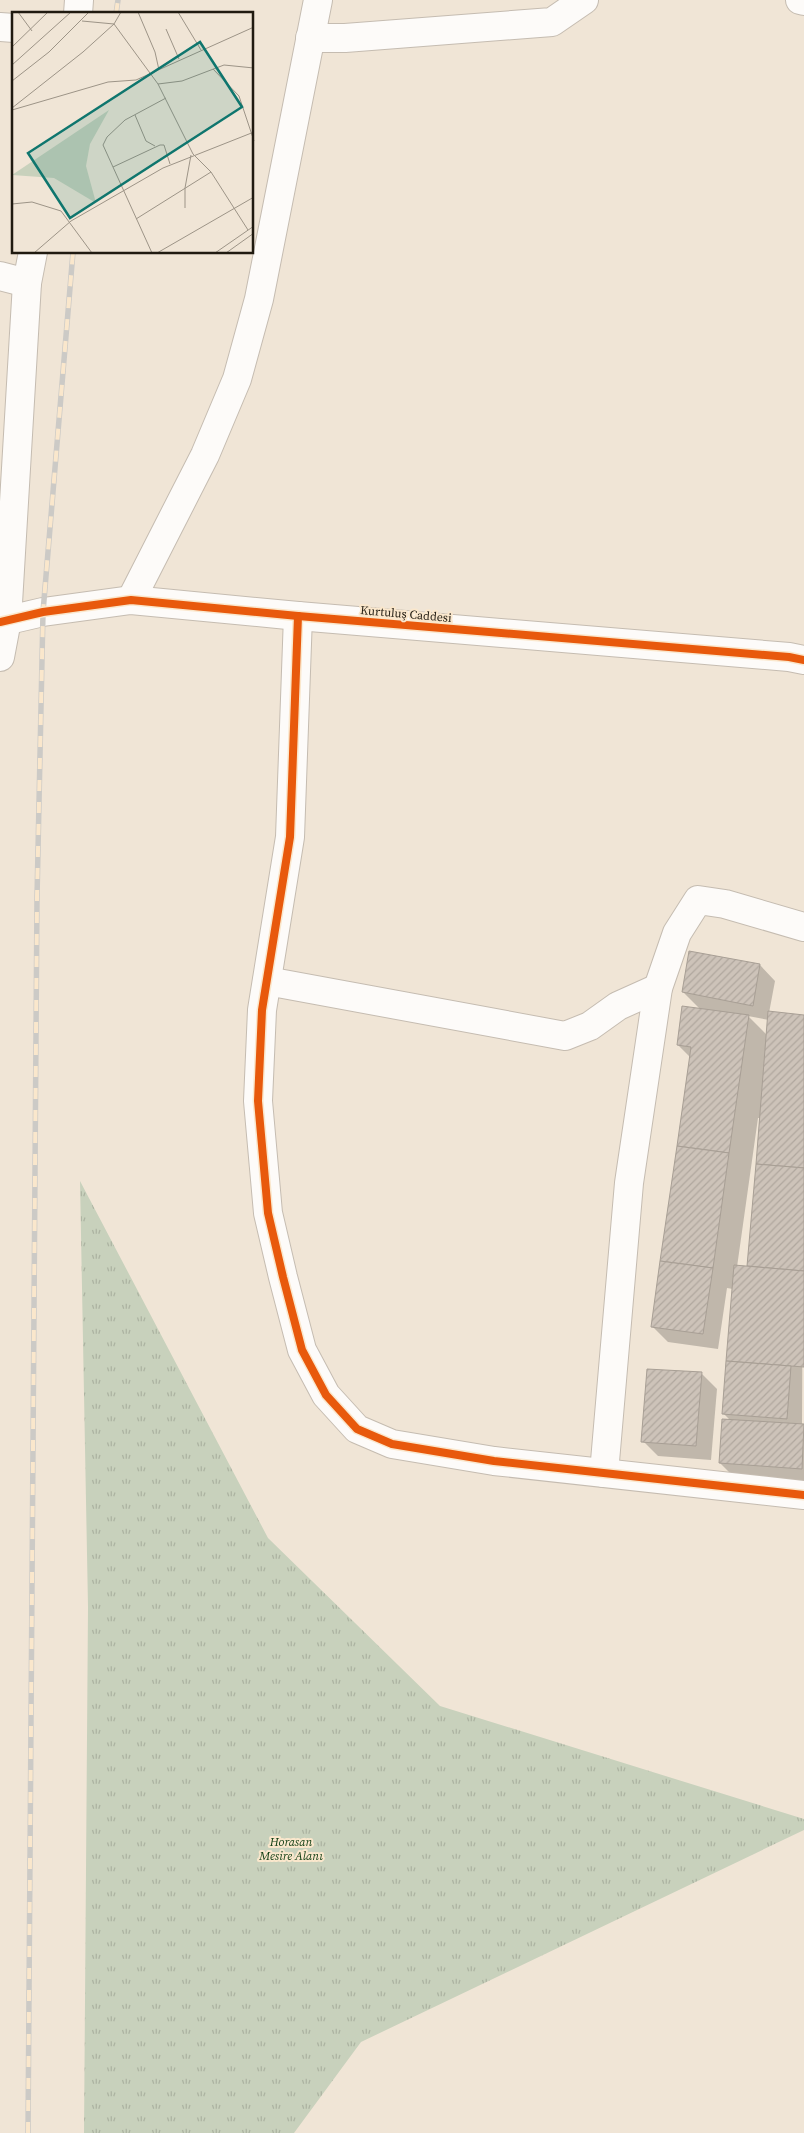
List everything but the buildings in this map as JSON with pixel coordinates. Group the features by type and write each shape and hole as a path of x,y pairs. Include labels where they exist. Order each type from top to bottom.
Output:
{"street":[{"path":"131,600 205,455 237,379 259,299 318,0"},
{"path":"310,38 345,38 552,22 584,0"},
{"path":"800,0 804,1"},
{"path":"0,657 4,621 7,517 27,283 33,254"},
{"path":"0,276 27,283"},
{"name":"Kurtuluş Caddesi","path":"4,621 43,612 131,600 298,616 789,656 804,660"},
{"path":"298,616 290,837 262,1010 258,1101 268,1213 282,1277 302,1350 326,1395 356,1428 392,1444 494,1461 804,1495"},
{"path":"604,1473 629,1183 658,988 677,933 698,900 725,904 804,927"},
{"path":"267,981 565,1036 590,1026 618,1006 658,988"}],"green space":[{"name":"Horasan Mesire Alanı","path":"80,1181 268,1538 440,1706 804,1819 804,1830 361,2042 294,2133 84,2133 88,1607"}],"railway":[{"path":"116,12 118,0"},
{"path":"28,2133 37,898 43,612 73,254"}],"cycle path":[{"path":"0,622 43,612 131,600 298,616 789,657 804,660"},
{"path":"298,616 290,837 262,1010 258,1101 268,1213 302,1350 326,1395 357,1429 392,1444 494,1461 804,1495"}]}
